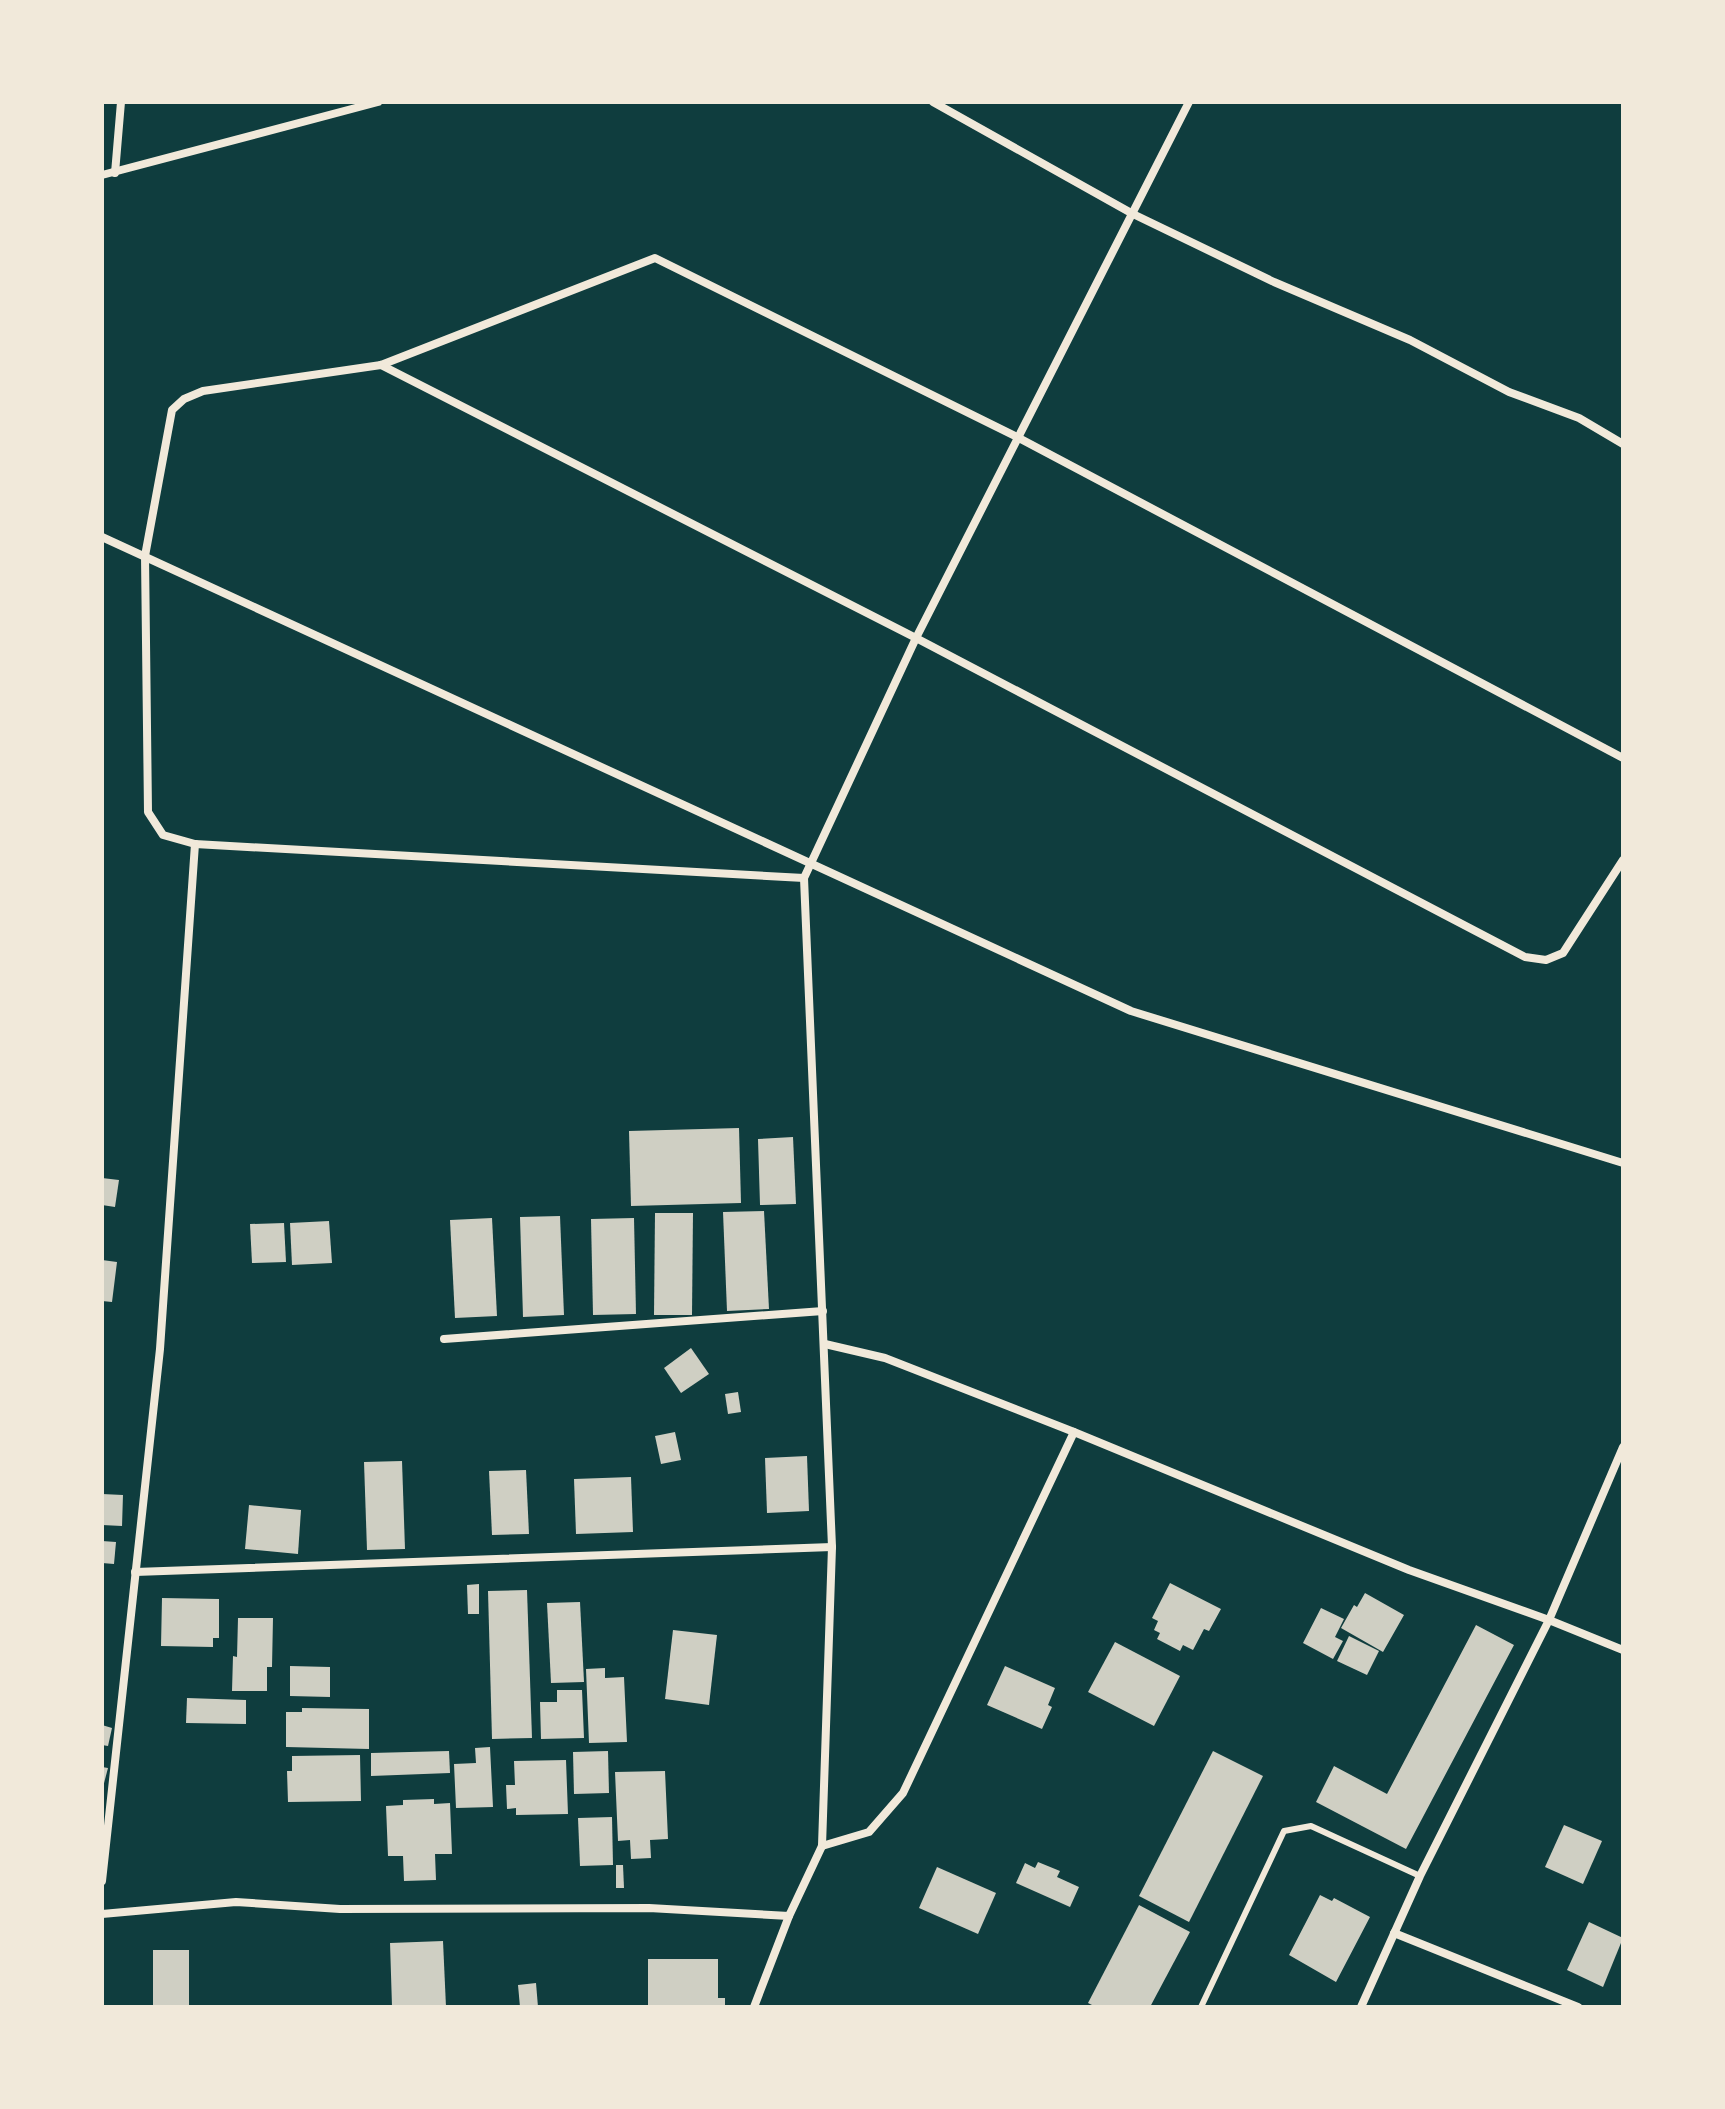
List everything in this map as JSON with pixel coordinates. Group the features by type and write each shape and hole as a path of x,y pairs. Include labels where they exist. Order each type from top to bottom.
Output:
{"street":[{"path":"115,173 121,102"},
{"path":"102,175 378,102"},
{"path":"933,102 1133,214 1274,282 1410,340 1509,392 1579,418 1623,444"},
{"path":"754,2007 789,1916 822,1846 832,1547 804,878 916,638 1189,102"},
{"path":"804,878 195,844 163,835 148,812 145,556 172,410 184,399 203,391 381,365 655,258 1017,437 1623,758"},
{"path":"381,365 916,638 1525,957 1546,960 1563,953 1623,860"},
{"path":"102,537 1131,1011 1623,1163"},
{"path":"102,1881 160,1349 195,844"},
{"path":"444,1339 823,1311"},
{"path":"825,1344 885,1358 1409,1570 1623,1650"},
{"path":"822,1846 869,1832 903,1793 1074,1432"},
{"path":"1361,2007 1420,1876 1549,1620 1623,1447"},
{"path":"135,1572 832,1547"},
{"path":"102,1914 236,1902 340,1909 649,1908 789,1916"},
{"path":"1394,1933 1578,2007"}],"lane":[{"path":"1201,2007 1284,1831 1311,1826 1420,1876"}],"building":[{"path":"739,1128 741,1203 631,1206 629,1131"},
{"path":"793,1137 796,1204 760,1205 758,1139"},
{"path":"102,1178 119,1180 115,1207 102,1205"},
{"path":"764,1211 769,1309 727,1311 723,1212"},
{"path":"655,1213 693,1213 692,1315 654,1315"},
{"path":"560,1216 564,1315 523,1317 520,1217"},
{"path":"492,1218 497,1316 455,1318 450,1220"},
{"path":"634,1218 636,1314 593,1315 591,1219"},
{"path":"329,1221 332,1263 292,1265 290,1223"},
{"path":"284,1223 286,1262 252,1263 250,1224"},
{"path":"102,1260 117,1262 112,1302 102,1301"},
{"path":"691,1348 709,1374 681,1393 664,1368"},
{"path":"738,1392 741,1412 728,1414 725,1394"},
{"path":"675,1432 681,1460 661,1464 655,1436"},
{"path":"807,1456 809,1511 767,1513 765,1458"},
{"path":"402,1461 405,1549 367,1550 364,1462"},
{"path":"526,1470 529,1534 492,1535 489,1471"},
{"path":"631,1477 633,1532 576,1534 574,1479"},
{"path":"102,1494 123,1495 122,1526 102,1525"},
{"path":"249,1505 301,1510 298,1554 245,1549"},
{"path":"102,1541 116,1542 114,1564 102,1563"},
{"path":"1170,1583 1221,1609 1209,1631 1204,1629 1193,1650 1183,1645 1180,1651 1157,1639 1160,1633 1154,1630 1158,1621 1152,1618"},
{"path":"479,1584 479,1614 468,1614 467,1585"},
{"path":"527,1590 532,1738 492,1739 488,1591"},
{"path":"1365,1593 1404,1615 1383,1652 1341,1628"},
{"path":"162,1598 219,1599 219,1638 213,1638 213,1647 161,1646"},
{"path":"580,1602 584,1682 551,1683 547,1603"},
{"path":"1321,1608 1344,1619 1335,1637 1343,1641 1333,1659 1303,1643"},
{"path":"238,1618 273,1618 272,1667 267,1667 267,1691 232,1691"},
{"path":"1476,1625 1514,1645 1406,1849 1316,1802 1334,1766 1387,1794"},
{"path":"673,1630 717,1635 709,1705 665,1699"},
{"path":"1349,1636 1379,1651 1367,1675 1337,1661"},
{"path":"1115,1642 1180,1676 1154,1726 1088,1692"},
{"path":"290,1666 330,1667 330,1697 290,1696"},
{"path":"1005,1666 1055,1688 1048,1705 1052,1707 1042,1729 987,1705"},
{"path":"605,1668 605,1678 624,1677 627,1742 589,1743 586,1669"},
{"path":"557,1690 582,1690 584,1738 541,1739 540,1702 557,1702"},
{"path":"187,1698 246,1700 246,1724 186,1723"},
{"path":"302,1708 369,1709 369,1749 286,1747 286,1712 302,1712"},
{"path":"102,1725 112,1728 108,1746 102,1745"},
{"path":"490,1747 493,1807 456,1808 454,1764 476,1763 475,1748"},
{"path":"449,1751 450,1773 371,1776 371,1753"},
{"path":"608,1751 609,1793 574,1794 573,1752"},
{"path":"1213,1751 1263,1776 1189,1922 1139,1896"},
{"path":"360,1755 361,1801 288,1802 287,1771 292,1771 292,1756"},
{"path":"566,1760 568,1814 516,1815 516,1808 507,1809 506,1785 515,1785 514,1761"},
{"path":"102,1767 108,1768 103,1787 102,1787"},
{"path":"665,1771 668,1839 650,1840 651,1858 631,1859 630,1840 618,1841 615,1772"},
{"path":"434,1799 434,1804 450,1803 452,1854 435,1854 436,1880 404,1881 403,1856 388,1856 386,1806 403,1805 403,1800"},
{"path":"612,1817 613,1865 580,1866 578,1818"},
{"path":"1564,1825 1602,1841 1583,1884 1545,1867"},
{"path":"1038,1862 1060,1871 1057,1877 1079,1887 1070,1907 1016,1883 1025,1863 1035,1868"},
{"path":"616,1865 623,1865 624,1888 616,1888"},
{"path":"937,1867 996,1893 978,1934 919,1908"},
{"path":"1320,1895 1332,1901 1334,1898 1370,1917 1336,1982 1289,1955"},
{"path":"1139,1905 1190,1932 1150,2007 1096,2007 1088,2003"},
{"path":"1589,1922 1623,1938 1603,1987 1567,1970"},
{"path":"443,1941 446,2007 392,2007 390,1943"},
{"path":"153,1950 189,1950 189,2007 153,2007"},
{"path":"648,1959 718,1959 718,1998 725,1998 725,2007 648,2007"},
{"path":"536,1983 538,2007 520,2007 518,1985"}]}
